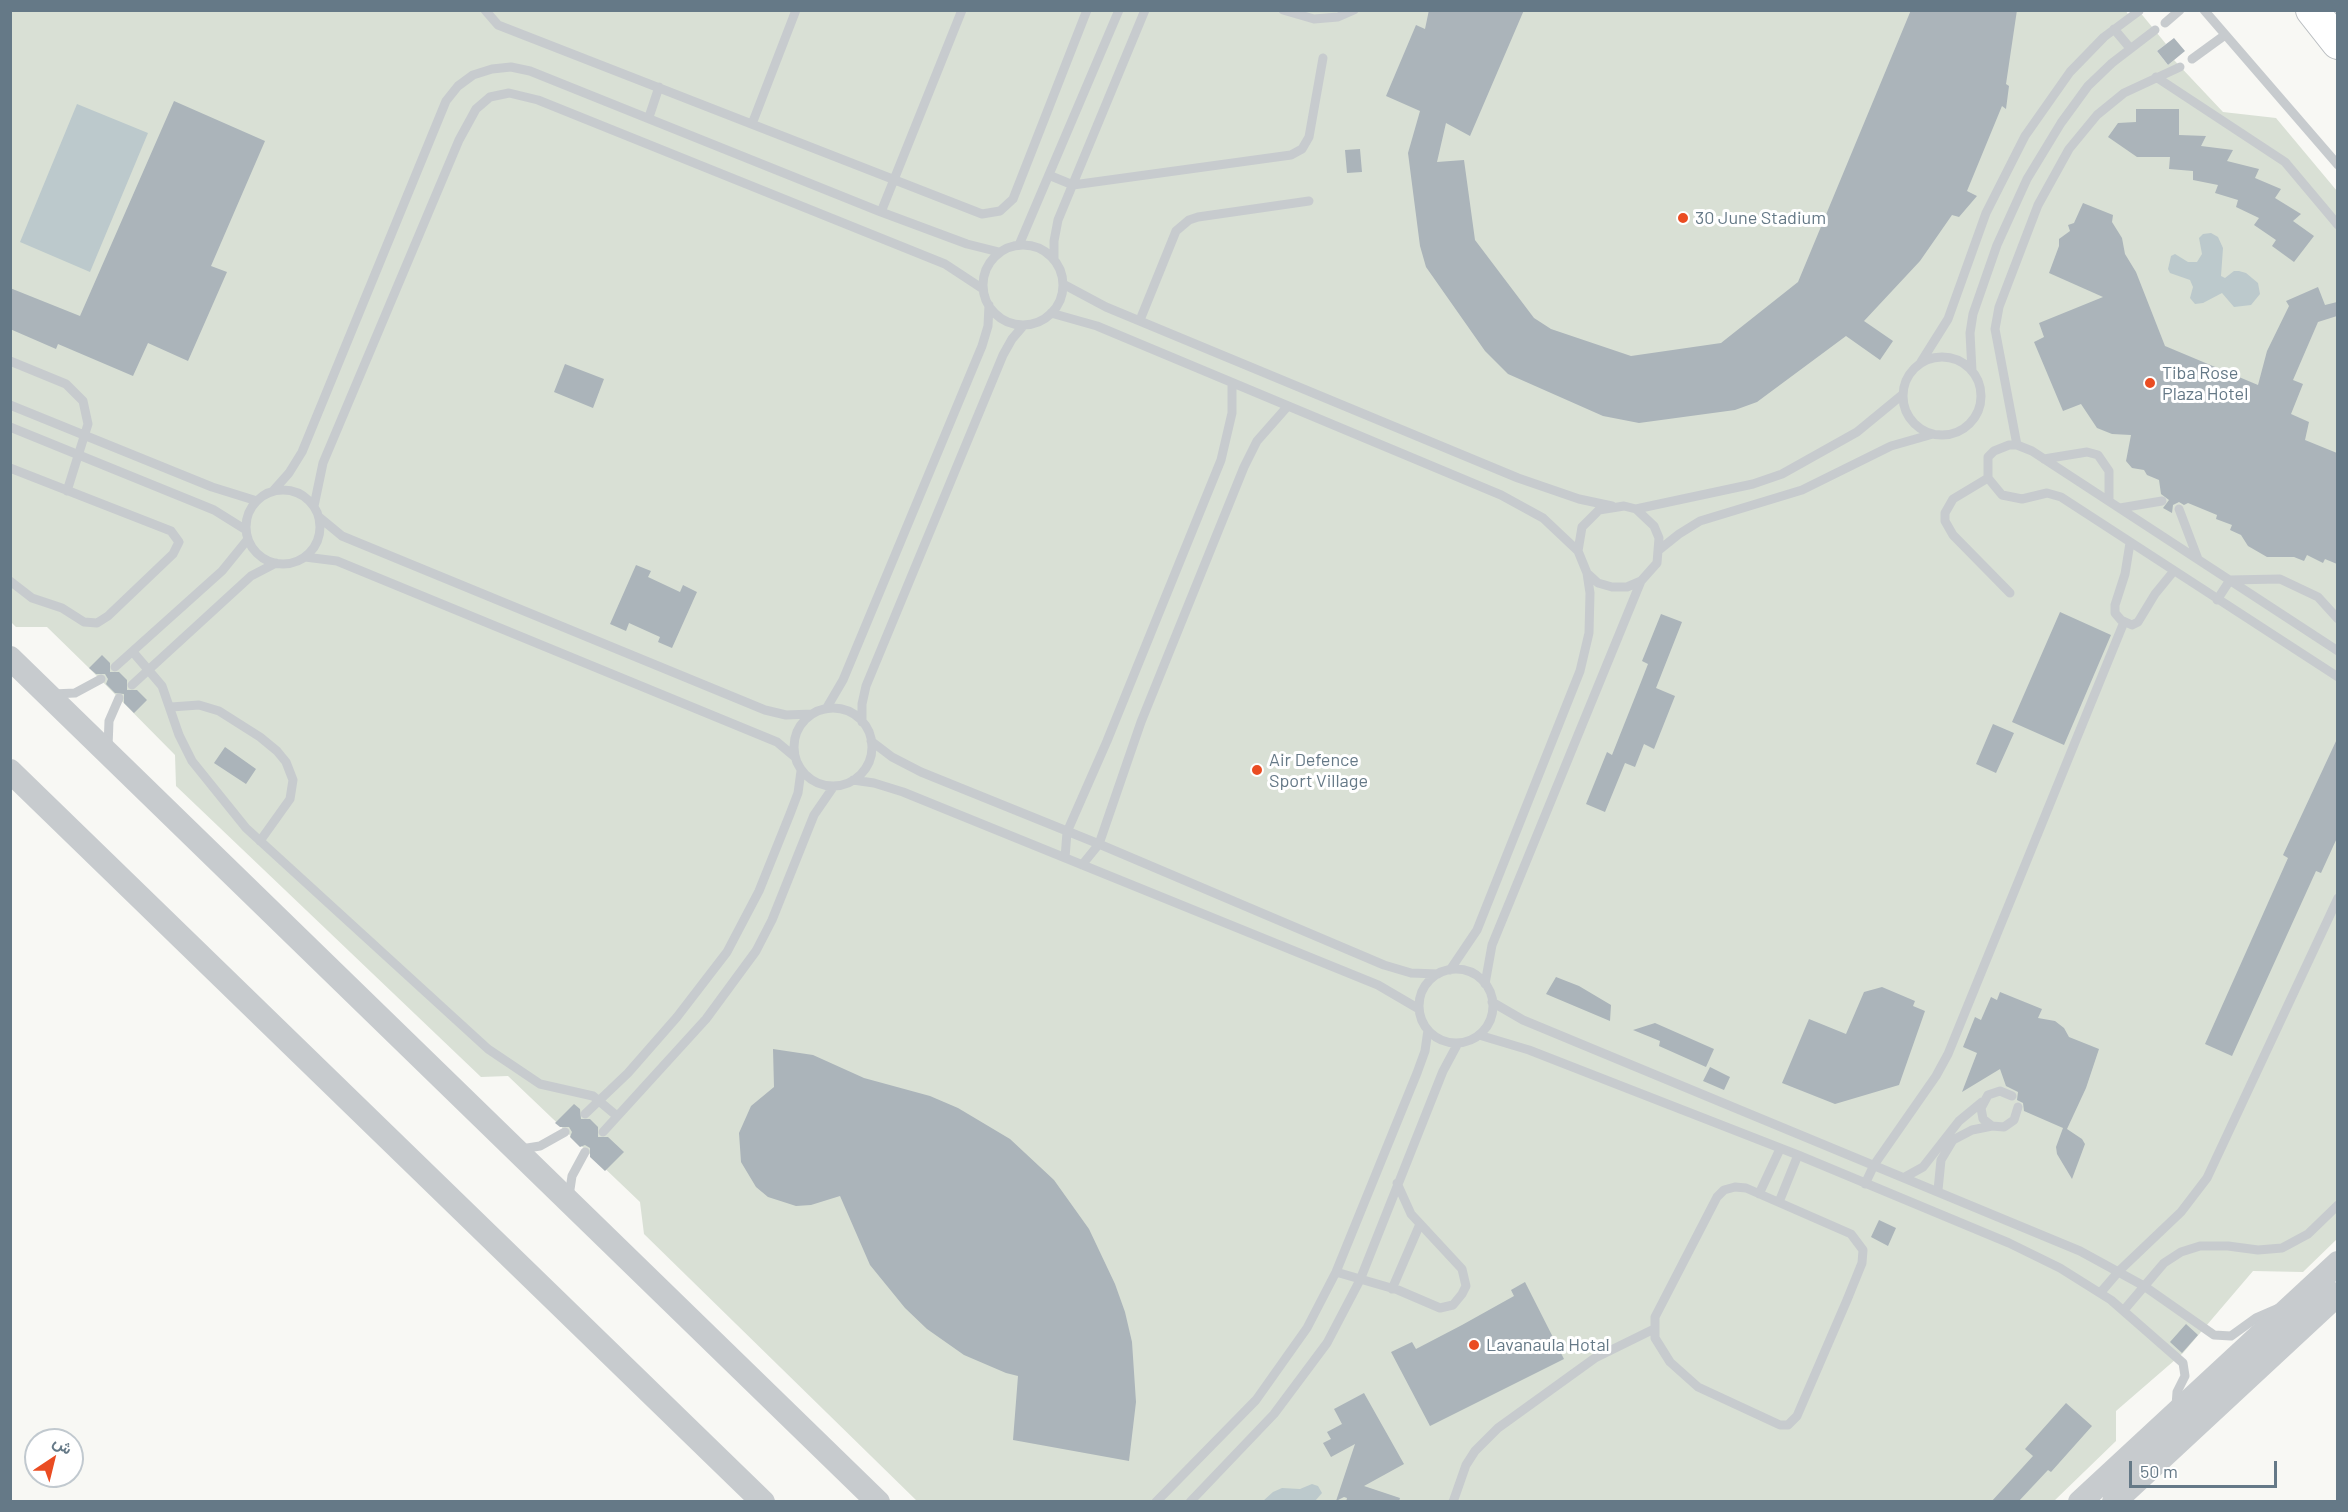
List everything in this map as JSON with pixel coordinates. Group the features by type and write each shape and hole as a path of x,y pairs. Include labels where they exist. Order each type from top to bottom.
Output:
{"highway":[{"path":"2312,10 2337,43"}],"street":[{"path":"10,658 878,1502"},
{"path":"10,771 764,1502"},
{"path":"2114,1502 2183,1421 2291,1307 2337,1263"},
{"path":"2080,1502 2183,1421 2337,1294"}],"lane":[{"path":"485,10 498,25 982,214 991,214 1007,206 1013,199 1087,10"},
{"path":"752,124 796,10"},
{"path":"881,212 962,10"},
{"path":"1020,245 1119,10"},
{"path":"1054,260 1039,248 1020,245 999,252 986,268 983,289 989,305 1000,317 1024,325 1039,321 1052,313 1062,295 1064,284 1054,260 1056,230 1145,10"},
{"path":"1283,10 1314,19 1338,17 1354,10"},
{"path":"2165,23 2180,10"},
{"path":"2204,10 2337,165"},
{"path":"1922,362 1948,319 1981,223 2025,136 2070,72 2114,29 2139,11"},
{"path":"2114,29 2130,48"},
{"path":"1587,573 1599,583 1612,587 1627,587 1641,581 1650,573 1659,550 1700,521 1802,489 1891,446 1933,434 1957,432 1975,417 1981,394 1972,371 1970,333 1973,314 2011,212 2061,123 2096,78 2130,48 2155,30"},
{"path":"2192,59 2225,35"},
{"path":"1051,176 1073,185 1284,157 1297,153 1309,137 1323,58"},
{"path":"2017,445 1996,338 1996,319 2042,195 2069,149 2109,104 2156,76 2180,67"},
{"path":"115,668 222,571 247,534 251,509 257,501 273,491 289,473 302,452 438,118 446,101 458,86 474,75 492,69 511,68 530,71 881,212 967,244 999,252"},
{"path":"2156,76 2285,162 2337,225"},
{"path":"649,117 659,87"},
{"path":"314,506 323,464 466,123 476,109 490,97 509,93 538,100 938,261 958,271 983,289"},
{"path":"1140,320 1176,231 1189,220 1309,201"},
{"path":"1064,284 1091,300 1518,478 1579,499 1636,510 1753,484 1782,474 1857,432 1902,395"},
{"path":"826,709 840,687 982,346 988,326 989,305"},
{"path":"1052,313 1085,321 1515,501 1555,528 1578,551"},
{"path":"1024,325 1012,339 1003,355 866,686 862,704 862,722 871,741 892,757 921,772 1099,843 1384,965 1410,973 1438,974 1450,970 1469,972 1485,984"},
{"path":"1933,434 1914,424 1904,405 1902,395 1911,370 1922,362 1943,356 1964,364 1972,371"},
{"path":"10,362 66,384 75,392 87,412 86,435 67,491"},
{"path":"1065,858 1067,831 1107,741 1221,460 1232,413 1232,384"},
{"path":"10,405 217,489 257,501"},
{"path":"1082,865 1099,843 1141,722 1244,467 1257,441 1287,407"},
{"path":"10,427 214,510 247,534 259,555 276,563 286,564 305,557 337,561 777,742 795,757"},
{"path":"2337,651 2044,459 2017,445 2001,447 1988,457 1988,478 1997,491 2009,498 2022,499 2048,493 2061,497 2337,677"},
{"path":"2044,459 2087,452 2098,455 2109,471 2109,501"},
{"path":"10,468 171,531 179,542 176,551 108,616 97,623 84,622 62,608 32,598 10,581"},
{"path":"1988,478 1953,499 1945,513 1945,521 1953,535 2010,593"},
{"path":"273,491 282,490 300,494 314,506 319,517 333,530 350,540 765,710 786,715 812,714 826,709 852,714 862,722"},
{"path":"2120,508 2162,501"},
{"path":"1450,970 1477,930 1580,671 1589,633 1587,573 1578,551 1578,539 1589,517 1611,506"},
{"path":"2180,509 2198,559"},
{"path":"1636,510 1654,526 1659,550"},
{"path":"305,557 316,543 319,534 319,517"},
{"path":"2130,543 2126,574 2115,605 2118,617 2124,622 2132,625 2138,622 2155,594 2173,572"},
{"path":"132,685 251,576 276,563"},
{"path":"2230,580 2270,578 2291,582 2318,597 2337,619"},
{"path":"2217,600 2230,580"},
{"path":"853,780 903,792 1378,985 1419,1009 1428,1030 1436,1037 1458,1043 1479,1035 1490,1020 1492,1002 1485,984 1492,945 1641,581"},
{"path":"1865,1184 1874,1165 1936,1076 1948,1054 2124,622"},
{"path":"133,652 162,686 179,735 192,761 223,802 260,841 488,1049 540,1084 586,1093 600,1101 617,1116"},
{"path":"46,693 75,693 101,679"},
{"path":"111,758 108,746 109,721 120,698"},
{"path":"171,707 200,705 219,711 260,737 286,762 293,780 290,799 260,841"},
{"path":"812,714 796,733 795,757 801,771 811,779 834,786 853,780 868,764 871,741"},
{"path":"585,1114 600,1101 699,991 727,952 759,891 798,793 801,771"},
{"path":"603,1132 706,1019 756,951 772,920 814,815 834,786"},
{"path":"2101,1292 2119,1271 2181,1212 2206,1178 2337,898"},
{"path":"1419,1009 1425,985 1438,974"},
{"path":"1492,1002 1523,1020 1905,1176 2063,1244 2119,1271 2220,1337 2237,1333 2264,1313 2291,1307"},
{"path":"1156,1502 1240,1418 1273,1378 1307,1328 1336,1272 1422,1059 1428,1030"},
{"path":"1479,1035 1529,1050 1798,1155 2035,1255 2101,1292 2183,1363 2185,1376 2177,1392 2183,1421"},
{"path":"1190,1502 1274,1414 1312,1366 1344,1313 1360,1280 1443,1071 1458,1043"},
{"path":"1905,1176 1923,1167 1959,1121 1993,1092 2000,1091 2012,1096"},
{"path":"1982,1102 1981,1113 1992,1126"},
{"path":"1938,1190 1941,1161 1953,1140 1972,1130 2009,1125 2017,1115 2018,1107"},
{"path":"512,1148 540,1146 565,1132"},
{"path":"1760,1194 1780,1149"},
{"path":"569,1202 572,1176 585,1152"},
{"path":"1779,1202 1798,1155"},
{"path":"1336,1272 1392,1289 1440,1308 1453,1305 1466,1286 1466,1277 1456,1259 1406,1207 1397,1183"},
{"path":"1735,1187 1779,1202 1851,1234 1863,1250 1862,1263 1795,1420 1788,1425 1780,1425 1698,1387 1670,1362 1658,1347 1654,1329 1658,1311 1716,1197 1724,1190 1735,1187"},
{"path":"2124,1310 2172,1256 2190,1248 2228,1246 2270,1250 2293,1244 2308,1234 2337,1205"},
{"path":"1392,1289 1420,1224"},
{"path":"1453,1502 1466,1465 1480,1445 1498,1428 1602,1354 1654,1329"}],"shaded area":[{"name":"Air Defence Sport Village","path":"2125,10 2128,14 2139,11 2166,44 2157,51 2168,65 2174,60 2223,112 2276,118 2337,191 2337,1239 2303,1272 2253,1271 2183,1353 2116,1411 2116,1441 2054,1501 917,1501 644,1234 640,1202 508,1076 481,1077 176,786 175,755 47,627 16,627 11,622 10,11"},
{"path":"77,104 148,133 90,272 20,242"},
{"path":"2211,233 2218,237 2223,248 2221,276 2225,278 2234,271 2239,271 2246,273 2258,283 2260,294 2251,305 2234,307 2222,293 2203,303 2195,304 2190,298 2193,287 2190,280 2170,273 2168,269 2171,256 2175,254 2188,262 2197,262 2202,254 2199,238 2203,234"},
{"path":"1312,1484 1318,1486 1322,1493 1315,1501 1263,1501 1282,1488 1300,1489"}],"building":[{"path":"1429,10 1524,10 1470,136 1446,123 1437,162 1464,160 1475,240 1534,318 1551,329 1631,356 1721,343 1798,282 1911,10 2017,10 2006,84 2009,86 2006,109 2002,106 1967,191 1977,196 1959,217 1952,215 1920,261 1864,321 1893,341 1880,360 1846,336 1757,402 1735,410 1639,423 1603,416 1508,374 1485,351 1426,267 1420,246 1408,153 1420,111 1386,96 1416,25 1425,29"},
{"path":"2174,38 2185,51 2168,65 2157,51"},
{"path":"174,101 265,141 211,266 227,272 188,361 148,343 133,376 58,344 56,349 10,329 10,288 80,316"},
{"path":"2136,109 2179,109 2179,135 2206,136 2201,146 2233,150 2227,161 2259,169 2255,178 2281,189 2275,198 2301,214 2293,221 2314,236 2294,262 2272,246 2276,240 2254,225 2259,218 2236,207 2238,200 2215,193 2218,185 2193,180 2193,171 2169,169 2170,157 2137,157 2108,137 2118,123 2136,122"},
{"path":"1360,149 1362,172 1347,173 1345,150"},
{"name":"Tiba Rose Plaza Hotel","path":"2083,203 2113,215 2112,222 2122,238 2125,254 2136,272 2165,346 2258,385 2267,351 2289,306 2286,301 2318,287 2325,305 2337,302 2337,316 2318,322 2293,380 2303,384 2291,414 2309,422 2305,440 2337,453 2337,564 2325,559 2323,563 2307,555 2304,561 2294,557 2267,557 2248,546 2241,535 2230,530 2232,525 2216,519 2217,515 2188,503 2184,505 2179,502 2173,505 2172,513 2163,508 2169,500 2161,494 2159,480 2147,475 2144,470 2132,468 2126,461 2131,435 2112,434 2097,428 2081,404 2063,411 2034,342 2044,337 2039,323 2103,297 2049,273 2059,246 2059,239 2070,231 2068,225 2074,223"},
{"path":"565,364 604,379 593,408 554,392"},
{"path":"636,565 651,571 648,577 680,592 683,585 697,592 672,648 658,642 660,637 629,623 626,631 610,624"},
{"path":"2060,612 2111,635 2064,745 2012,722"},
{"path":"1661,614 1682,622 1656,688 1675,696 1654,749 1644,744 1635,767 1625,763 1605,812 1586,804 1607,752 1612,755 1641,682 1648,664 1642,661"},
{"path":"102,655 110,663 110,672 119,672 127,680 127,690 137,690 147,700 134,713 124,703 124,694 115,693 106,684 108,679 105,674 96,674 89,668"},
{"path":"1993,724 2014,733 1996,773 1976,764"},
{"path":"2337,739 2337,838 2321,873 2316,871 2232,1056 2205,1044 2288,858 2283,855"},
{"path":"225,747 256,769 246,784 214,763"},
{"path":"1556,977 1579,986 1611,1005 1610,1021 1546,994"},
{"path":"1882,987 1915,1001 1913,1006 1925,1011 1899,1085 1835,1104 1782,1083 1809,1019 1846,1034 1864,992"},
{"path":"2000,992 2042,1009 2038,1018 2055,1021 2064,1028 2069,1037 2099,1049 2086,1088 2067,1129 2082,1139 2085,1144 2072,1179 2057,1154 2056,1147 2063,1128 2024,1111 2023,1103 2017,1100 2018,1092 2006,1086 2000,1069 1962,1092 1977,1053 1963,1047 1975,1017 1981,1020 1991,997 1997,1000"},
{"path":"1655,1023 1714,1049 1706,1067 1659,1046 1660,1041 1633,1030"},
{"path":"773,1049 813,1055 864,1078 930,1096 958,1108 1010,1139 1054,1180 1089,1229 1115,1284 1125,1312 1132,1342 1136,1402 1129,1461 1013,1440 1018,1376 964,1355 927,1329 905,1308 870,1265 840,1196 811,1205 796,1206 768,1197 756,1187 741,1162 739,1133 751,1106 774,1087"},
{"path":"1710,1067 1730,1077 1724,1090 1703,1081"},
{"path":"574,1104 580,1109 581,1119 590,1119 598,1127 598,1137 608,1137 624,1152 605,1171 590,1157 590,1148 585,1145 580,1147 570,1137 572,1132 569,1127 560,1127 555,1123"},
{"path":"1879,1220 1896,1228 1888,1246 1871,1237"},
{"name":"Lavanaula Hotal","path":"1525,1282 1564,1359 1430,1426 1391,1352 1412,1342 1416,1349 1462,1325 1514,1296 1511,1290"},
{"path":"2186,1324 2198,1335 2182,1353 2170,1342"},
{"path":"1364,1393 1404,1464 1364,1486 1400,1498 1399,1502 1346,1502 1347,1498 1344,1497 1336,1501 1355,1444 1331,1457 1323,1443 1331,1439 1327,1432 1342,1424 1334,1409"},
{"path":"2066,1403 2092,1426 2051,1472 2048,1470 2018,1502 1991,1502 2033,1456 2025,1449"}],"place":[{"name":"30 June Stadium","path":"1683,218"},
{"name":"Tiba Rose Plaza Hotel","path":"2150,383"},
{"name":"Air Defence Sport Village","path":"1257,770"},
{"name":"Lavanaula Hotal","path":"1474,1345"}]}
